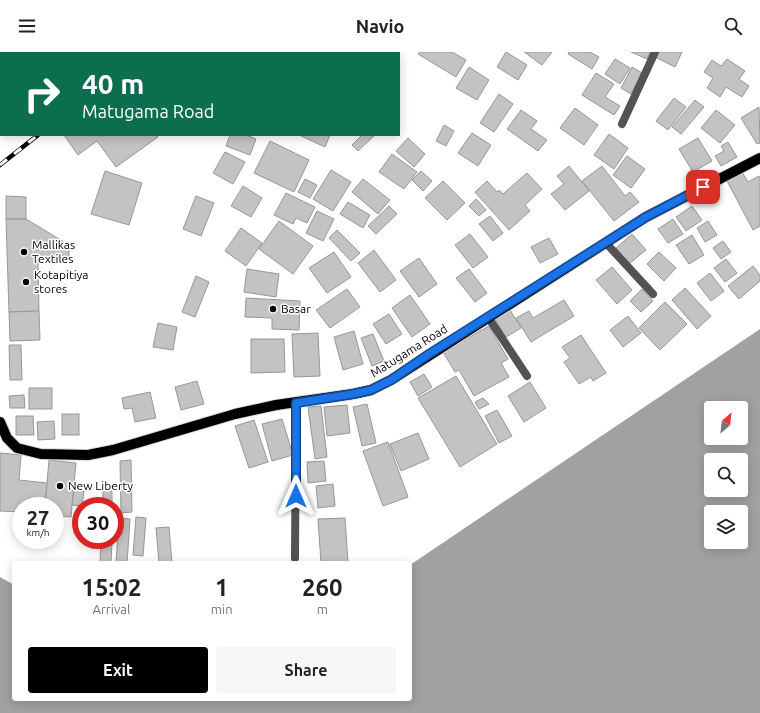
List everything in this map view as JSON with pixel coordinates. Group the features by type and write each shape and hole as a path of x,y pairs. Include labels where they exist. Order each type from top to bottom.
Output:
{"main road":[{"name":"Matugama Road","path":"0,422 7,438 17,448 41,454 88,455 113,450 235,414 371,390 391,380 646,217 760,158"}],"street":[{"path":"622,124 656,52"},
{"path":"606,243 653,294"},
{"path":"488,317 527,376"},
{"path":"295,558 296,403"}],"shaded area":[{"path":"760,329 760,713 0,713 0,577 12,584 12,701 412,701 412,564"}],"building":[{"path":"420,52 452,52 466,60 456,77 418,54"},
{"path":"506,52 527,65 518,80 497,67"},
{"path":"524,52 552,52 542,65"},
{"path":"569,52 590,52 599,57 592,69 568,54"},
{"path":"631,52 650,52 647,59"},
{"path":"657,52 682,52 675,67 655,57"},
{"path":"615,59 630,68 620,84 605,74"},
{"path":"727,59 745,71 739,79 749,86 742,97 726,87 720,97 707,88 713,78 704,72 712,60 721,66"},
{"path":"469,67 489,80 477,100 456,88"},
{"path":"632,67 642,73 631,94 621,88"},
{"path":"596,73 614,84 605,97 620,106 614,115 582,95"},
{"path":"499,94 513,104 494,132 480,123"},
{"path":"674,98 686,107 668,130 656,121"},
{"path":"695,100 704,107 681,134 672,127"},
{"path":"759,107 760,143 757,144 741,118"},
{"path":"575,108 598,125 584,145 560,128"},
{"path":"521,110 537,121 531,129 547,140 538,151 507,129"},
{"path":"716,110 735,125 720,143 701,128"},
{"path":"444,125 454,131 446,146 436,141"},
{"path":"472,133 491,145 478,166 458,153"},
{"path":"609,134 628,148 614,169 594,155"},
{"path":"65,136 158,137 116,167 97,141 78,155"},
{"path":"230,136 248,136 256,139 250,155 226,146"},
{"path":"301,136 330,136 325,147"},
{"path":"361,136 374,136 358,151 352,145"},
{"path":"408,138 425,154 414,167 396,151"},
{"path":"698,138 712,161 693,172 679,149"},
{"path":"270,141 309,160 294,192 254,173"},
{"path":"728,142 737,157 721,166 715,156 724,151 721,146"},
{"path":"225,152 245,162 233,184 213,173"},
{"path":"392,154 417,172 404,189 379,172"},
{"path":"627,156 645,169 631,188 613,175"},
{"path":"569,166 589,191 565,210 551,194 564,184 557,176"},
{"path":"602,166 625,196 630,192 639,202 614,221 582,181"},
{"path":"331,170 351,182 333,211 313,199"},
{"path":"105,171 142,183 129,225 91,214"},
{"path":"421,171 432,181 423,191 412,180"},
{"path":"742,172 748,182 759,176 760,178 760,226 753,230 727,181"},
{"path":"527,173 542,189 525,205 530,211 509,230 475,192 487,181 497,192 499,190 503,194"},
{"path":"305,179 317,185 310,198 298,192"},
{"path":"363,179 390,200 378,214 352,192"},
{"path":"443,181 465,203 447,220 425,198"},
{"path":"243,186 262,198 251,217 231,206"},
{"path":"286,193 315,207 307,223 296,218 293,224 274,215"},
{"path":"6,196 26,197 26,219 6,219"},
{"path":"196,196 214,203 201,236 183,229"},
{"path":"476,199 486,210 479,216 469,206"},
{"path":"348,202 370,215 363,228 340,214"},
{"path":"389,206 397,214 376,234 368,226"},
{"path":"692,206 702,220 686,231 676,217"},
{"path":"317,211 334,219 323,241 306,233"},
{"path":"490,216 503,233 493,241 479,224"},
{"path":"6,219 26,219 69,245 69,261 38,261 39,311 9,312"},
{"path":"673,219 683,234 668,243 658,229"},
{"path":"279,221 313,246 293,274 259,249"},
{"path":"708,221 717,235 705,242 697,228"},
{"path":"241,228 262,243 246,266 225,251"},
{"path":"337,230 360,253 351,261 329,238"},
{"path":"470,234 488,257 473,268 455,245"},
{"path":"632,234 646,250 629,264 616,248"},
{"path":"692,235 704,255 689,264 676,245"},
{"path":"549,238 558,254 540,263 531,247"},
{"path":"723,241 731,252 721,259 713,248"},
{"path":"374,250 396,280 380,292 358,263"},
{"path":"334,252 351,277 327,293 309,268"},
{"path":"659,252 676,268 664,281 647,264"},
{"path":"419,258 437,284 419,297 400,271"},
{"path":"726,259 737,273 725,282 714,268"},
{"path":"753,266 760,275 760,281 739,299 728,286"},
{"path":"612,267 632,290 617,304 596,280"},
{"path":"247,269 279,274 276,297 244,292"},
{"path":"469,269 487,293 475,302 456,278"},
{"path":"710,273 724,291 711,301 697,283"},
{"path":"196,276 209,282 195,317 182,312"},
{"path":"685,288 711,316 697,329 672,300"},
{"path":"347,289 360,307 330,328 316,310"},
{"path":"642,289 653,301 641,312 630,301"},
{"path":"410,295 430,324 412,337 392,308"},
{"name":"Basar","path":"246,298 300,301 299,330 272,329 272,318 245,317"},
{"path":"564,300 574,316 531,342 516,318 529,311 533,318"},
{"path":"665,302 687,324 660,350 639,328"},
{"path":"510,310 521,328 506,337 495,319"},
{"path":"39,311 40,340 10,341 9,312"},
{"path":"389,314 402,334 386,344 373,324"},
{"path":"628,316 641,333 623,347 610,330"},
{"path":"158,323 177,327 173,350 153,347"},
{"path":"489,326 508,359 501,363 509,377 474,396 459,370 455,372 443,352"},
{"path":"354,331 363,364 343,370 334,337"},
{"path":"318,333 320,376 294,377 292,334"},
{"path":"373,334 384,361 372,366 361,338"},
{"path":"581,335 606,373 593,381 591,377 579,384 564,362 570,358 562,347"},
{"path":"251,339 284,339 285,372 251,373"},
{"path":"9,345 21,345 22,380 10,380"},
{"path":"424,374 432,387 418,396 410,382"},
{"path":"456,376 497,444 460,467 418,398"},
{"path":"197,381 204,404 181,410 175,387"},
{"path":"530,382 546,408 524,422 508,396"},
{"path":"29,388 52,388 52,409 29,409"},
{"path":"150,392 156,418 135,422 132,408 124,409 122,398"},
{"path":"24,395 25,408 10,408 9,396"},
{"path":"483,398 489,404 479,409 475,402"},
{"path":"367,404 376,443 362,446 353,407"},
{"path":"347,405 350,433 327,436 324,407"},
{"path":"321,406 327,457 315,459 308,407"},
{"path":"497,410 512,436 499,443 485,416"},
{"path":"62,414 79,414 79,435 62,435"},
{"path":"16,416 33,416 34,435 16,435"},
{"path":"282,419 293,455 272,461 262,424"},
{"path":"254,420 268,462 249,468 235,426"},
{"path":"54,421 55,439 38,440 37,422"},
{"path":"418,433 429,459 401,471 390,444"},
{"path":"388,442 408,497 383,506 363,451"},
{"path":"0,453 21,455 19,480 47,483 46,497 12,497 12,512 0,511"},
{"name":"New Liberty","path":"49,460 76,463 71,517 64,517 64,497 46,497"},
{"path":"131,460 132,512 124,513 124,497 121,497 120,461"},
{"path":"324,461 326,481 308,483 307,462"},
{"path":"333,484 335,506 318,508 316,486"},
{"path":"103,487 112,487 112,497 103,497"},
{"path":"74,490 84,491 83,497 73,497"},
{"path":"136,517 146,518 143,556 133,555"},
{"path":"124,518 130,519 127,561 116,561 117,549 124,549"},
{"path":"345,518 348,561 321,561 318,519"},
{"path":"169,527 172,561 159,561 156,528"},
{"path":"101,549 112,549 111,561 100,561"}],"railway":[{"path":"0,165 37,136"}],"place":[{"name":"Mallikas Textiles","path":"24,252"},
{"name":"Kotapitiya stores","path":"26,282"},
{"name":"Basar","path":"273,309"},
{"name":"New Liberty","path":"60,486"}],"route":[{"path":"296,496 296,403 332,398 371,390 391,380 429,354 646,217 703,187"}]}
